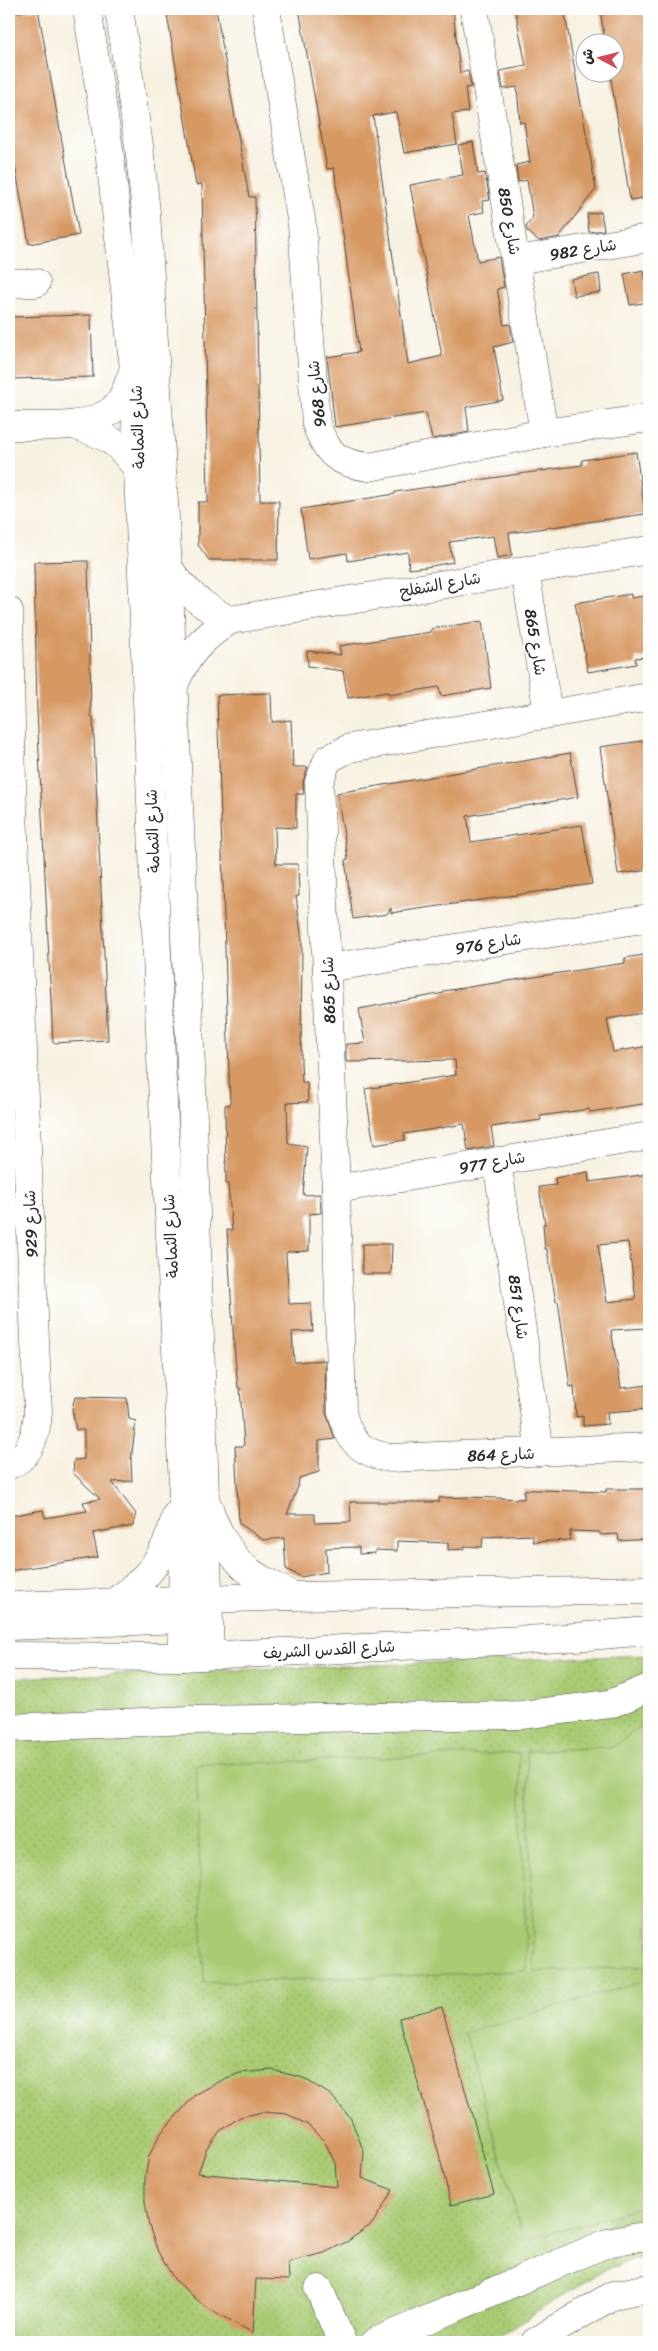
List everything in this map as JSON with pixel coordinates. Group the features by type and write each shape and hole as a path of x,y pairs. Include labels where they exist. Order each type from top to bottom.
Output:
{"street":[{"name":"شارع الثمامة","path":"86,9 110,158 134,369 162,1081 194,1488"},
{"name":"شارع الثمامة","path":"119,9 139,146 146,214 168,567 172,690 192,1089 194,1488 191,1606 182,1657"},
{"name":"شارع 968","path":"266,9 302,225 316,424 322,442 333,455 349,464 369,467 544,433 649,418"},
{"name":"شارع 850","path":"474,9 517,260 544,433"},
{"name":"شارع 982","path":"517,260 649,238"},
{"path":"9,283 36,283"},
{"path":"9,426 73,424 91,420 111,411 125,394 134,369"},
{"path":"73,424 107,436 115,441 138,470"},
{"name":"شارع الشفلح","path":"172,690 181,669 194,649 210,632 230,620 649,550"},
{"path":"168,567 194,599 211,611 230,620"},
{"name":"شارع 865","path":"525,570 548,713"},
{"name":"شارع 929","path":"9,611 10,786 38,1413 36,1433 27,1452 9,1465"},
{"name":"شارع 865","path":"356,1444 346,1430 342,1412 336,1189 319,782 328,759 350,748 649,697"},
{"name":"شارع 976","path":"327,968 649,918"},
{"name":"شارع 977","path":"336,1189 649,1136"},
{"name":"شارع 851","path":"497,1161 540,1452"},
{"name":"شارع 864","path":"356,1444 371,1455 390,1458 649,1447"},
{"path":"194,1488 240,1562 257,1576 293,1596"},
{"path":"116,1601 145,1578 156,1565 194,1488"},
{"path":"9,1626 293,1596 649,1590"},
{"path":"9,1606 116,1601 191,1606"},
{"name":"شارع الثمامة","path":"191,1606 210,1655"},
{"name":"شارع القدس الشريف","path":"9,1656 182,1657 563,1638 649,1631"},
{"path":"9,1728 199,1720 521,1715 610,1704 649,1688"},
{"path":"375,2342 607,2243 638,2237 649,2237"},
{"path":"535,2342 613,2295 649,2288"},
{"path":"319,2289 342,2342"}],"green space":[{"path":"649,1655 649,2258 635,2259 600,2272 490,2342 9,2342 9,1678"},
{"path":"649,1719 649,1966 534,1972 527,1751 613,1747"},
{"path":"519,1753 527,1971 204,1983 196,1765"},
{"path":"649,1980 649,2205 524,2241 465,2033"}],"building":[{"path":"38,9 79,235 29,244 9,132 9,14"},
{"path":"166,9 216,9 249,197 255,197 260,501 279,501 278,560 209,560 198,545 198,502 208,502 202,184 196,185"},
{"path":"299,9 453,9 460,73 468,71 471,87 465,88 468,112 452,114 457,144 404,153 396,112 373,116 408,364 442,356 410,185 463,175 458,145 473,142 478,174 485,173 490,200 482,201 484,212 469,215 478,261 499,257 504,287 497,289 504,325 510,324 513,342 494,347 503,400 466,407 469,432 432,439 426,413 335,427 327,357 359,352 334,168 327,169"},
{"path":"515,9 564,9 596,189 559,237 539,241 527,231 526,227 533,217 527,180 518,182 516,165 530,162 524,122 520,123 517,87 503,89 500,71 526,66"},
{"path":"600,9 649,9 649,197 630,200 612,82 626,82 626,32 603,32"},
{"path":"601,212 604,230 589,232 587,214"},
{"path":"644,270 649,302 630,305 624,274"},
{"path":"599,274 601,292 574,296 571,279"},
{"path":"91,315 93,377 9,379 9,317"},
{"path":"636,452 645,514 509,533 512,555 497,558 493,536 449,542 453,562 426,567 409,569 408,552 348,561 347,553 308,559 301,509 395,494 395,492 582,465 582,460"},
{"path":"88,561 91,717 93,717 108,1040 53,1043 37,711 34,562"},
{"path":"631,594 631,598 649,595 649,657 635,658 636,664 588,672 575,603"},
{"path":"482,621 491,688 441,696 439,687 389,695 388,692 348,698 343,671 308,666 307,651 341,655 339,646 431,632 431,629"},
{"path":"271,693 272,722 291,720 293,767 308,767 303,782 304,794 296,794 296,828 275,827 276,864 298,864 299,896 296,896 302,941 301,1062 302,1082 307,1082 308,1102 287,1103 288,1143 307,1146 303,1195 320,1194 321,1213 309,1214 309,1251 287,1252 286,1254 289,1304 311,1303 313,1331 292,1332 294,1362 325,1360 326,1413 335,1439 319,1441 319,1472 299,1478 298,1487 287,1514 315,1514 315,1523 351,1522 350,1502 439,1502 439,1498 469,1497 524,1499 524,1490 606,1492 606,1489 649,1489 649,1539 619,1541 618,1534 600,1535 600,1532 570,1531 570,1540 533,1542 533,1535 483,1537 482,1547 464,1546 464,1549 448,1550 448,1543 397,1541 397,1551 375,1550 375,1553 359,1554 359,1547 326,1548 327,1572 301,1577 286,1569 284,1538 263,1540 239,1523 235,1446 244,1446 240,1388 238,1388 234,1345 227,1230 232,1230 228,1184 226,1184 225,1105 230,1105 217,695"},
{"path":"649,740 649,870 618,874 600,747"},
{"path":"570,753 578,797 467,816 471,842 582,825 592,884 391,913 391,908 387,914 353,919 345,860 348,859 337,793"},
{"path":"649,954 649,1012 607,1019 613,1052 649,1046 649,1103 590,1112 589,1109 540,1116 541,1120 491,1127 494,1146 468,1151 464,1124 404,1134 405,1140 374,1145 365,1089 456,1075 455,1060 346,1062 346,1044 365,1043 359,1009 444,993 443,991 625,963 625,958"},
{"path":"588,1172 589,1182 649,1174 649,1328 611,1330 621,1388 649,1385 649,1409 607,1412 608,1424 583,1426 583,1416 576,1417 574,1386 570,1387 558,1301 556,1302 547,1249 545,1249 543,1224 545,1224 539,1187 556,1185 555,1178","holes":["628,1242 636,1299 607,1302 598,1245"]},
{"path":"362,1244 392,1244 391,1274 362,1274"},
{"path":"75,1397 127,1398 129,1419 136,1421 131,1461 132,1481 112,1482 136,1514 133,1526 93,1533 98,1557 9,1571 9,1516 43,1510 45,1518 87,1511 83,1502 100,1499 73,1473 74,1460 84,1459 84,1430 76,1430 72,1409"},
{"path":"442,2007 494,2194 451,2205 439,2154 399,2018"},
{"path":"272,2070 303,2078 331,2095 351,2119 364,2152 362,2178 393,2190 372,2224 348,2241 324,2253 288,2262 289,2280 256,2279 253,2333 203,2305 174,2279 158,2252 149,2226 145,2202 145,2177 149,2156 160,2134 195,2095 224,2079 240,2073","holes":["263,2112 287,2114 308,2125 325,2142 335,2163 337,2187 198,2173 206,2150 220,2131 240,2117"]}]}
